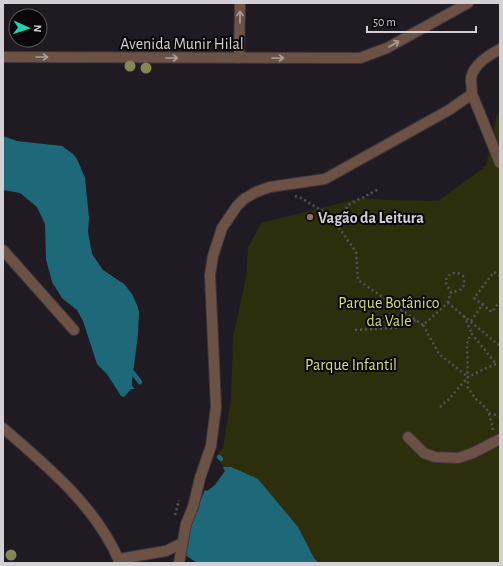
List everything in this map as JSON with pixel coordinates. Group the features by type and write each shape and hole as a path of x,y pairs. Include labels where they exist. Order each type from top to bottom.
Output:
{"street":[{"path":"239,58 240,3"},
{"name":"Avenida Munir Hilal","path":"3,57 360,58 387,48 468,3"},
{"path":"500,49 480,62 471,78 472,94 500,163"},
{"path":"179,563 186,524 193,508 200,478 211,446 214,425 216,407 210,275 213,256 222,228 237,206 244,199 256,192 270,187 325,179 449,110 472,94"},
{"path":"3,250 74,330"},
{"path":"3,428 52,470 75,495 104,531 120,561 166,550 182,543"},
{"path":"408,437 424,453 435,457 458,458 473,453 498,440"}],"path":[{"path":"336,226 348,205 379,189"},
{"path":"294,196 301,198 330,216 356,252 358,280 423,325 439,354 468,377"},
{"path":"500,276 494,272 474,298 492,312 500,301"},
{"path":"423,325 448,303 451,292 445,282 447,277 452,273 459,273 463,276 465,283 463,288 457,292 451,292"},
{"path":"471,322 485,301"},
{"path":"448,303 500,346"},
{"path":"463,315 472,334 496,364"},
{"path":"356,330 395,328 416,320"},
{"path":"472,334 467,344 468,388 476,400 486,408 498,440"},
{"path":"440,407 461,387 468,377 496,364 500,364"},
{"path":"488,413 500,416"}],"green space":[{"name":"Parque Botânico da Vale","path":"500,112 500,563 319,563 231,467 223,467 220,461 219,452 223,448 231,400 233,337 246,278 248,248 261,223 362,198 438,201 486,166 497,113"}],"water":[{"path":"3,136 17,141 62,146 77,159 85,178 89,218 88,232 92,254 103,270 124,284 132,294 139,312 138,334 132,381 132,386 135,389 131,389 124,397 121,396 107,374 97,364 83,321 77,310 62,298 52,282 46,259 45,224 37,207 20,193 3,190"},
{"path":"223,467 231,467 258,479 298,527 314,558 319,563 197,563 184,554 190,523 205,490 207,491 215,485 225,471"}],"waterway":[{"path":"133,373 140,382"}],"place":[{"name":"Vagão da Leitura","path":"310,217"}],"park label":[{"name":"Parque Infantil","path":"351,364"}]}
